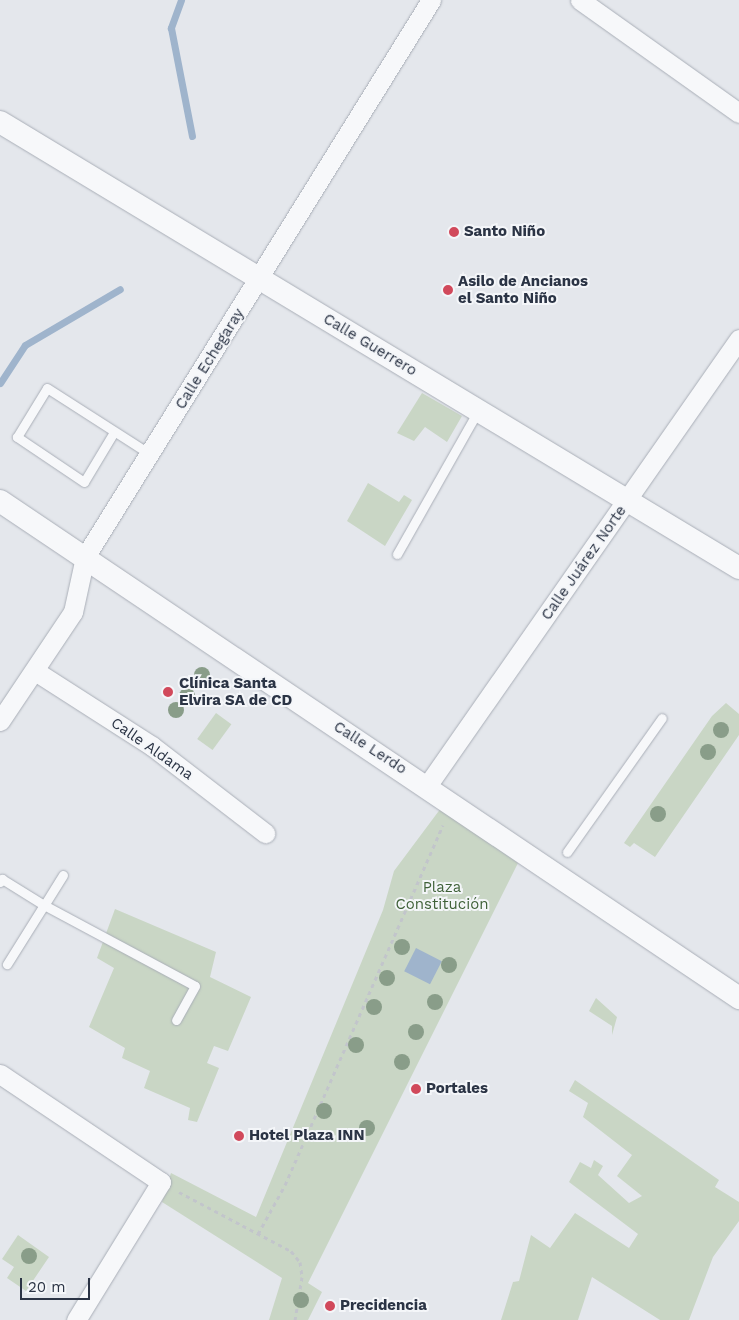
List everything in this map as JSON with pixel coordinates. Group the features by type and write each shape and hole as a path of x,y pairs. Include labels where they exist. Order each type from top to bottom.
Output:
{"street":[{"name":"Calle Echegaray","path":"0,721 73,612 84,557 260,279 431,0"},
{"path":"580,0 739,112"},
{"name":"Calle Guerrero","path":"0,122 739,568"},
{"name":"Calle Juárez Norte","path":"427,786 739,339"},
{"name":"Calle Lerdo","path":"0,501 289,688 452,804 556,868 739,998"},
{"name":"Calle Aldama","path":"35,671 152,746 265,833"},
{"path":"0,1074 161,1182 76,1320"}],"lane":[{"path":"114,432 84,482 17,438 47,388 150,454"},
{"path":"398,554 478,411"},
{"path":"567,852 662,718"},
{"path":"7,964 63,875"},
{"path":"0,882 2,879 195,986 176,1020"}],"path":[{"path":"258,1234 285,1185 452,804"},
{"path":"161,1182 291,1251 300,1262 302,1277 294,1320"}],"green space":[{"path":"422,393 462,416 447,442 425,427 414,441 397,433"},
{"path":"368,483 399,502 404,495 412,500 385,546 347,521"},
{"path":"726,703 739,714 739,735 655,857 634,843 630,847 624,843 712,716"},
{"path":"216,713 231,724 213,750 197,739"},
{"name":"Plaza Constitución","path":"441,808 518,863 308,1283 322,1292 308,1320 269,1320 282,1278 162,1202 171,1173 256,1217 383,910 394,871"},
{"path":"115,909 216,952 210,977 251,997 228,1051 214,1046 207,1063 219,1068 197,1122 188,1120 190,1108 144,1088 150,1071 122,1058 125,1048 89,1027 114,968 97,958"},
{"path":"596,998 617,1017 612,1035 612,1026 589,1011"},
{"path":"575,1080 719,1180 715,1187 739,1202 739,1221 713,1257 689,1320 660,1320 592,1277 578,1320 501,1320 513,1282 519,1281 531,1235 550,1248 575,1213 629,1248 638,1234 569,1182 580,1162 591,1168 594,1160 603,1166 598,1175 629,1203 642,1196 617,1176 632,1155 583,1117 588,1103 569,1091"},
{"path":"18,1235 49,1257 26,1291 7,1278 14,1267 2,1259"}],"water":[{"path":"416,948 442,961 430,984 404,971"}],"waterway":[{"path":"181,0 171,28 192,136"},
{"path":"0,383 25,345 120,289"}],"place":[{"name":"Santo Niño","path":"454,232"},
{"name":"Asilo de Ancianos el Santo Niño","path":"448,290"},
{"name":"Clínica Santa Elvira SA de CD","path":"168,692"},
{"name":"Portales","path":"416,1089"},
{"name":"Hotel Plaza INN","path":"239,1136"},
{"name":"Precidencia","path":"330,1306"}]}
